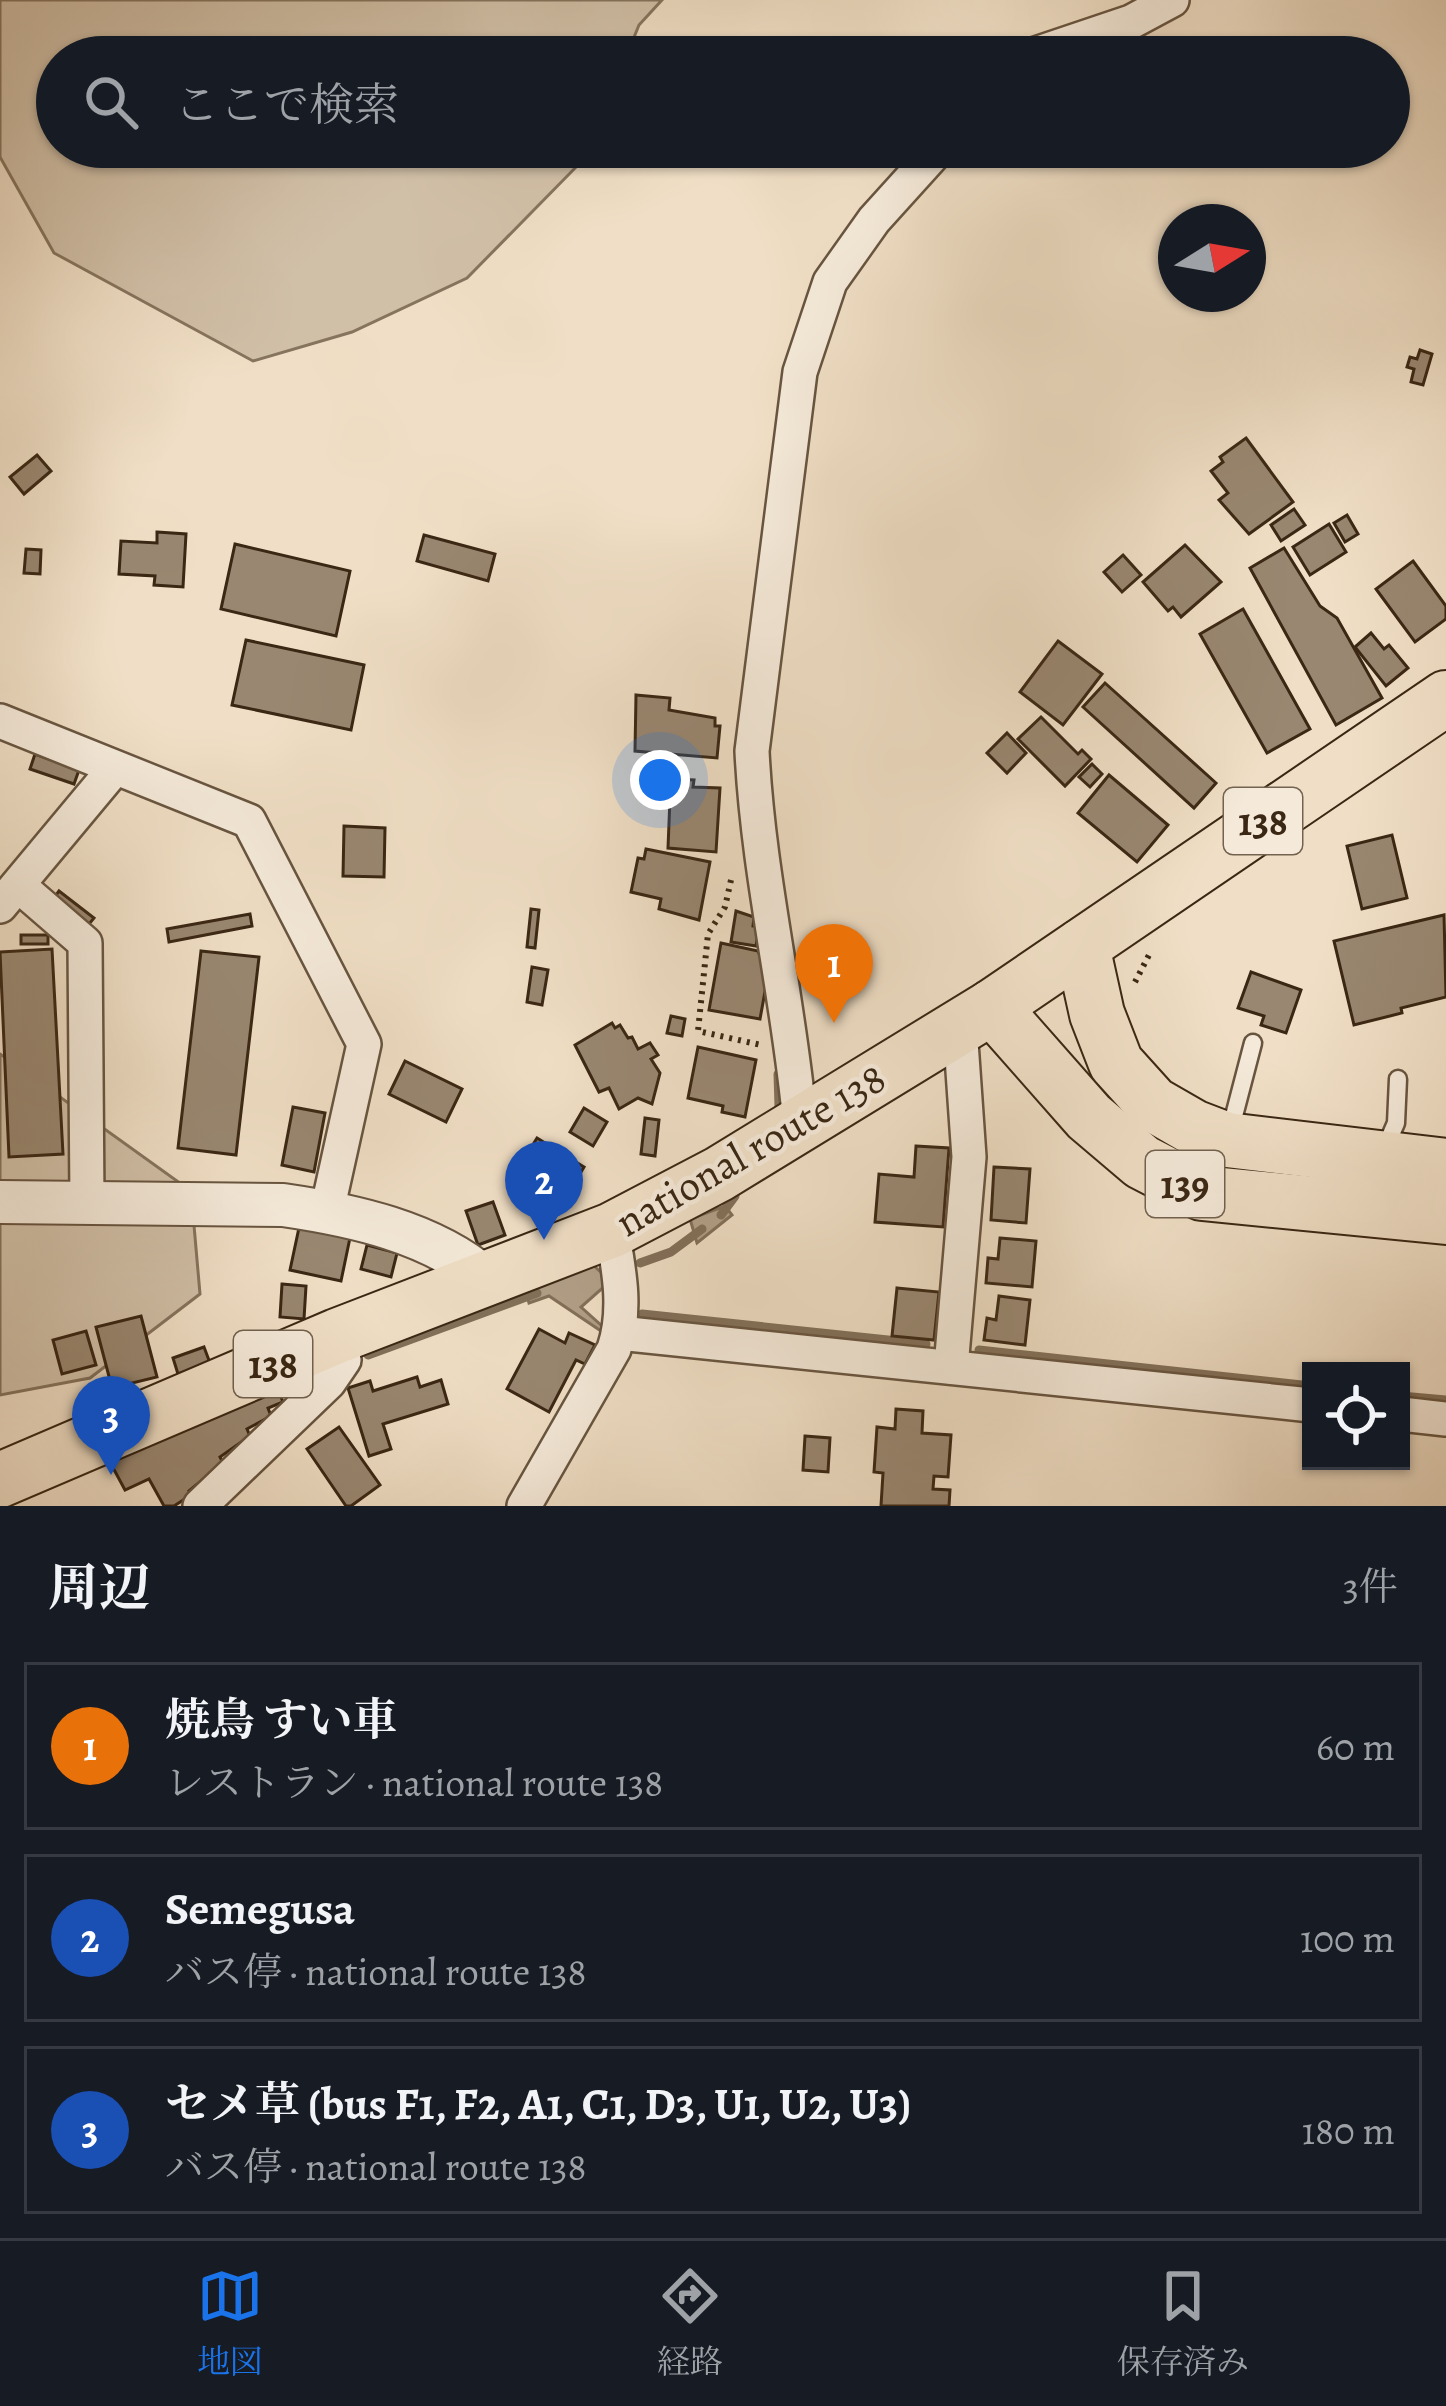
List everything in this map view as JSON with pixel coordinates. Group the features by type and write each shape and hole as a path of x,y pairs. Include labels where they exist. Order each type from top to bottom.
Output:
{"highway":[{"name":"138","path":"1082,946 1446,698"},
{"name":"national route 138","path":"0,1480 337,1336 612,1230 719,1174 976,1017 1082,946"},
{"name":"139","path":"1082,946 1097,1013 1116,1063 1153,1104 1227,1140 1446,1166"},
{"name":"139","path":"976,1017 1142,1162 1202,1193 1446,1217"}],"street":[{"path":"1089,36 1131,22 1172,0"},
{"path":"800,1124 794,1052 755,812 752,751 800,371 830,282 874,220 921,168"},
{"path":"0,721 249,821 364,1044 327,1211"},
{"path":"87,1202 85,943 9,896 115,768"},
{"path":"950,1367 970,1157 976,1017"},
{"path":"0,1202 283,1205 327,1211 459,1256 485,1278"},
{"path":"524,1506 614,1349 621,1281 612,1230"},
{"path":"619,1333 1302,1404"},
{"path":"200,1506 329,1382 344,1360 337,1336"},
{"path":"1410,1415 1446,1419"}],"lane":[{"path":"1227,1140 1253,1043"},
{"path":"1380,1160 1396,1123 1397,1079"}],"path":[{"path":"732,876 725,907 708,934 698,1031 794,1052"},
{"path":"1134,982 1156,943"}],"shaded area":[{"path":"0,0 662,0 635,36 36,36 36,168 575,168 467,278 352,332 253,361 54,253 0,157"},
{"path":"0,1054 191,1191 200,1294 90,1378 0,1395"},
{"path":"725,1206 732,1215 697,1243 690,1219"},
{"path":"594,1266 606,1285 581,1307 602,1326 601,1331 549,1296 529,1303 525,1288"}],"building":[{"path":"1420,350 1432,354 1423,385 1411,382 1414,369 1407,367 1410,357 1417,359"},
{"path":"1246,438 1293,502 1249,534 1219,500 1228,493 1211,471 1223,462 1220,457"},
{"path":"37,455 51,471 24,494 10,477"},
{"path":"1294,509 1305,525 1281,541 1271,525"},
{"path":"1347,515 1358,534 1345,542 1334,523"},
{"path":"1329,524 1346,552 1310,575 1293,547"},
{"path":"157,532 186,534 183,587 154,585 155,576 119,574 121,541 157,543"},
{"path":"424,535 495,554 488,581 417,561"},
{"path":"235,544 350,571 336,636 221,609"},
{"path":"1185,545 1221,582 1181,617 1173,607 1168,611 1143,582"},
{"path":"1284,548 1320,606 1337,618 1382,698 1336,725 1250,568"},
{"path":"26,549 41,550 40,574 24,573"},
{"path":"1123,555 1141,575 1122,592 1104,572"},
{"path":"1413,561 1446,606 1446,619 1415,642 1376,589"},
{"path":"1243,609 1310,729 1267,753 1200,634"},
{"path":"1371,633 1384,649 1389,645 1408,668 1386,686 1355,647"},
{"path":"246,640 364,665 351,730 232,705"},
{"path":"1058,641 1102,674 1063,725 1020,692"},
{"path":"1105,683 1216,783 1194,808 1083,707"},
{"path":"636,695 670,698 669,710 715,718 715,726 720,726 717,758 635,751"},
{"path":"1041,717 1078,754 1082,750 1091,759 1065,786 1018,739"},
{"path":"1007,733 1026,753 1007,773 987,753"},
{"path":"35,754 79,770 74,784 30,769"},
{"path":"1092,764 1102,774 1090,787 1079,777"},
{"path":"1109,775 1168,825 1137,862 1078,813"},
{"path":"652,778 694,780 693,787 720,788 716,852 668,848 670,798 651,796"},
{"path":"344,826 385,828 384,877 343,876"},
{"path":"1392,835 1407,898 1362,909 1347,846"},
{"path":"646,849 710,862 699,920 659,909 661,899 631,892 638,858 644,859"},
{"path":"59,891 94,918 85,929 51,902"},
{"path":"531,909 539,910 535,948 527,947"},
{"path":"736,911 754,917 753,926 759,927 756,946 731,942"},
{"path":"250,914 252,926 169,942 167,929"},
{"path":"1444,915 1446,997 1354,1025 1334,941"},
{"path":"21,935 48,935 48,944 21,944"},
{"path":"721,943 758,951 768,975 760,1019 709,1010"},
{"path":"52,949 63,1154 9,1157 0,952"},
{"path":"201,951 259,957 236,1155 178,1148"},
{"path":"532,967 548,970 542,1005 527,1002"},
{"path":"1251,972 1301,990 1286,1033 1261,1025 1264,1016 1238,1008"},
{"path":"671,1016 685,1019 682,1036 667,1033"},
{"path":"612,1023 632,1037 638,1049 650,1043 658,1055 651,1059 660,1073 652,1104 638,1098 619,1109 609,1088 599,1092 575,1045"},
{"path":"698,1047 756,1060 745,1117 688,1098"},
{"path":"405,1061 462,1089 446,1122 389,1094"},
{"path":"293,1107 325,1113 314,1172 282,1165"},
{"path":"584,1108 607,1122 593,1146 570,1132"},
{"path":"645,1118 659,1120 655,1156 641,1154"},
{"path":"537,1138 584,1167 558,1211 511,1181"},
{"path":"916,1146 949,1148 943,1227 875,1222 879,1174 914,1177"},
{"path":"994,1167 1030,1169 1026,1223 991,1220"},
{"path":"493,1202 505,1235 478,1245 466,1211"},
{"path":"300,1223 351,1233 341,1281 290,1270"},
{"path":"1000,1238 1036,1241 1032,1287 986,1283 988,1258 998,1259"},
{"path":"367,1245 397,1253 391,1277 361,1269"},
{"path":"282,1284 306,1286 304,1319 280,1317"},
{"path":"897,1288 939,1292 934,1340 892,1336"},
{"path":"999,1296 1030,1300 1025,1345 984,1340 987,1318 996,1320"},
{"path":"141,1316 157,1377 112,1388 96,1327"},
{"path":"539,1329 565,1343 569,1333 595,1345 585,1364 576,1360 549,1412 507,1389"},
{"path":"86,1331 96,1365 62,1374 53,1340"},
{"path":"204,1347 210,1363 178,1374 173,1358"},
{"path":"417,1377 420,1387 441,1380 448,1404 383,1424 391,1449 369,1456 348,1388 370,1381 373,1391"},
{"path":"276,1385 283,1402 268,1408 271,1416 247,1429 250,1436 220,1457 223,1463 189,1491 191,1495 174,1506 164,1506 149,1479 125,1490 111,1464 157,1434"},
{"path":"896,1409 923,1411 922,1433 951,1435 948,1477 934,1476 933,1489 950,1490 949,1506 881,1506 883,1473 874,1472 877,1427 895,1429"},
{"path":"339,1427 380,1485 351,1506 346,1506 307,1449"},
{"path":"805,1436 830,1438 828,1472 803,1470"}],"waterway":[{"path":"778,1074 779,1106"},
{"path":"721,1215 735,1196"},
{"path":"640,1263 671,1252 702,1229"},
{"path":"368,1355 537,1293"},
{"path":"642,1314 926,1344"},
{"path":"979,1350 1302,1385"},
{"path":"1410,1397 1446,1400"}],"place":[{"name":"焼鳥 すい車","path":"834,1023"},
{"name":"Semegusa","path":"544,1240"},
{"name":"セメ草 (bus F1, F2, A1, C1, D3, U1, U2, U3)","path":"111,1475"}]}
